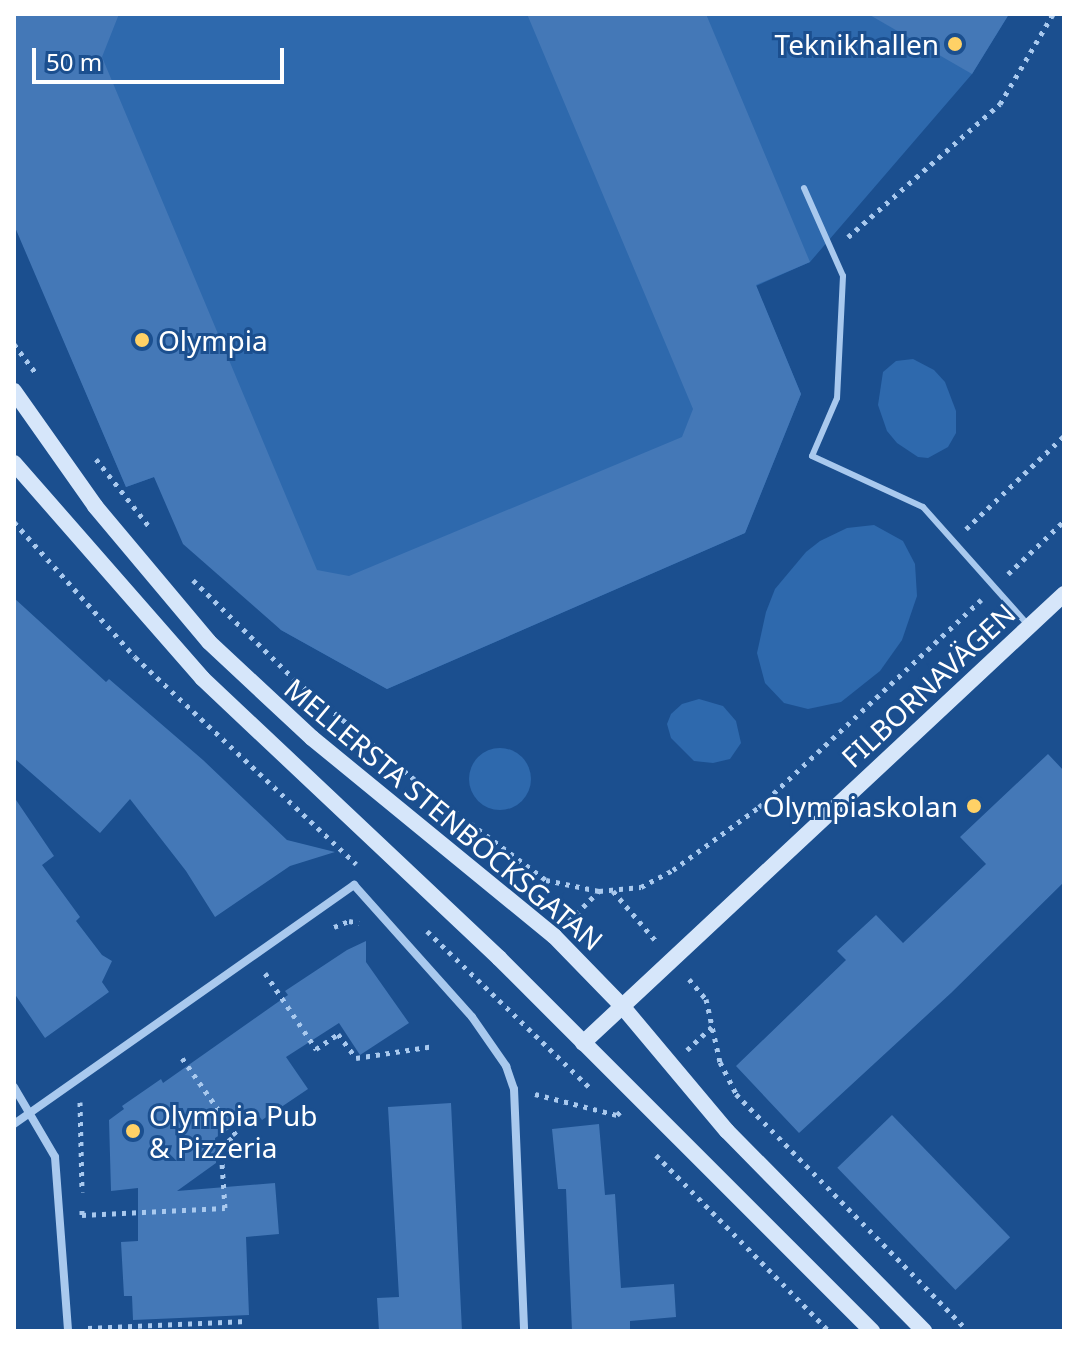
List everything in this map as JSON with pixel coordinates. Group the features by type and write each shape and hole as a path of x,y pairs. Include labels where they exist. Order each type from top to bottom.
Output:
{"main road":[{"name":"MELLERSTA STENBOCKSGATAN","path":"14,391 95,506 209,642 292,721 554,936 622,1006 727,1131 924,1331"},
{"name":"MELLERSTA STENBOCKSGATAN","path":"14,463 202,678 327,799 430,892 872,1331"},
{"name":"FILBORNAVÄGEN","path":"583,1043 1064,594"}],"street":[{"path":"14,1124 354,885 493,1043 514,1089 524,1331"},
{"path":"14,1087 55,1157 68,1331"}],"lane":[{"path":"804,188 843,276 837,398 812,456 923,507 1029,626"}],"path":[{"path":"831,250 872,219 1000,104 1053,14"},
{"path":"14,344 43,385"},
{"path":"953,541 1064,436"},
{"path":"89,450 155,534"},
{"path":"183,570 296,681 450,808 546,880 613,891 641,887 673,870 759,807 1064,521"},
{"path":"613,891 706,999 720,1062 736,1094 968,1331"},
{"path":"330,929 349,921 373,927"},
{"path":"253,981 278,964"},
{"path":"265,973 316,1049 338,1034 356,1058 434,1046"},
{"path":"92,1092 80,1100 82,1215 225,1208 221,1147 236,1135 182,1058"},
{"path":"88,1328 247,1321"}],"shaded area":[{"path":"14,14 1009,14 972,74 810,262 756,286 801,394 745,533 387,689 281,630 154,477 126,487 14,223"},
{"path":"913,359 934,370 945,382 956,411 956,433 948,447 928,458 918,457 897,443 887,431 878,405 883,372 896,361"},
{"path":"874,525 903,541 915,564 917,596 902,640 880,671 841,702 808,709 784,703 765,683 757,653 766,612 775,589 806,552 820,541 847,528"},
{"path":"699,699 723,706 736,721 741,743 730,759 713,763 694,761 671,738 667,724 671,714 682,704"},
{"path":"494,748 506,748 522,757 529,767 529,791 522,801 506,810 494,810 474,796 469,785 469,773 483,753"}],"building":[{"name":"Olympia","path":"14,14 119,14 102,57 317,570 349,576 682,437 693,409 527,14 706,14 810,262 756,285 801,394 745,533 387,689 281,630 183,544 154,477 126,487 14,225"},
{"name":"Teknikhallen","path":"868,14 1009,14 972,74"},
{"path":"14,598 106,682 109,679 203,760 287,840 335,852 290,866 215,917 186,871 130,799 100,833 14,758"},
{"path":"1048,754 1064,771 1064,882 951,993 799,1133 736,1066 846,960 837,951 876,915 903,943 986,864 960,837"},
{"path":"14,797 54,856 42,865 80,917 76,921 102,955 112,961 102,982 109,992 45,1038 14,993"},
{"path":"366,941 366,962 409,1023 360,1055 339,1023 286,1057 308,1089 262,1120 256,1112 215,1138 216,1163 177,1191 275,1183 279,1234 246,1237 249,1315 133,1320 132,1296 124,1296 121,1242 138,1241 138,1188 111,1191 109,1120 124,1109 122,1106 161,1079 163,1083 288,995 285,991"},
{"path":"451,1103 462,1331 379,1331 377,1298 399,1297 388,1107"},
{"path":"892,1115 1010,1237 955,1290 837,1168"},
{"path":"599,1124 605,1195 615,1194 621,1288 674,1284 676,1317 630,1321 630,1331 572,1331 566,1189 558,1189 552,1129"}],"place":[{"name":"Teknikhallen","path":"955,44"},
{"name":"Olympia","path":"142,340"},
{"name":"Olympiaskolan","path":"974,806"},
{"name":"Olympia Pub & Pizzeria","path":"133,1131"}]}
